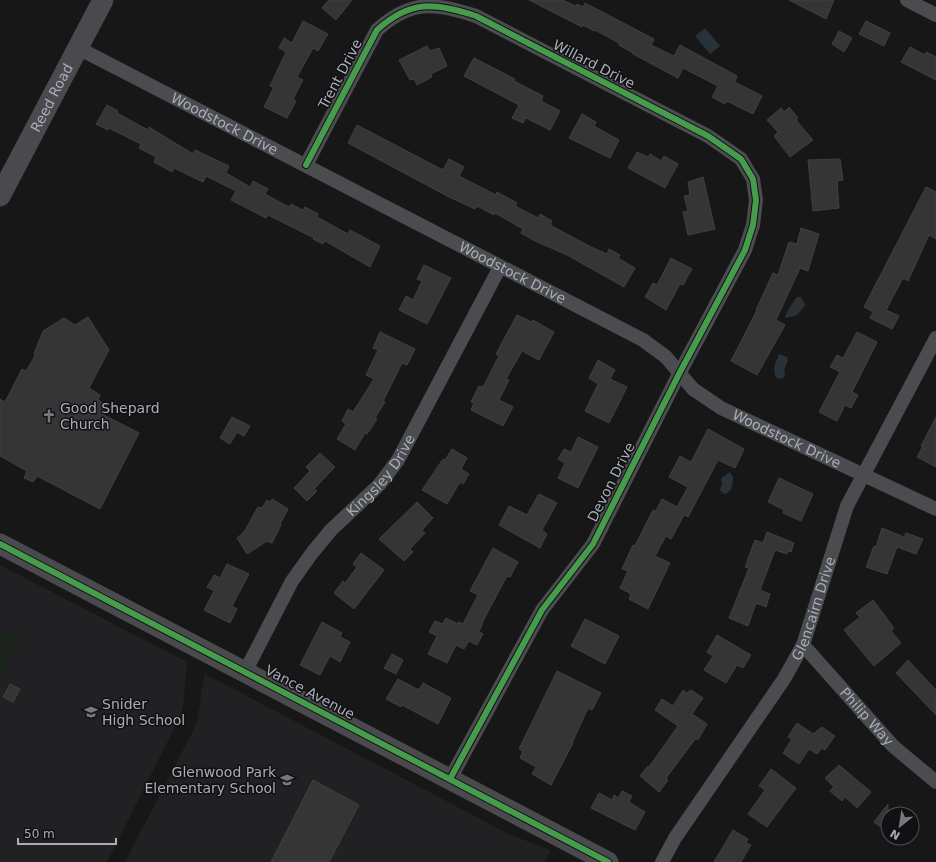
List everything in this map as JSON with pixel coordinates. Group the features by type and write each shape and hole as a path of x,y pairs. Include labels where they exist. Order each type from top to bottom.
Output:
{"street":[{"name":"Reed Road","path":"0,196 103,0"},
{"path":"907,0 936,15"},
{"name":"Willard Drive","path":"408,8 426,4 447,6 476,16 708,136 741,159 753,179"},
{"name":"Trent Drive","path":"306,165 377,30 391,16 408,8"},
{"name":"Woodstock Drive","path":"78,48 643,340 666,356 679,374 693,389 721,408 936,509"},
{"name":"Devon Drive","path":"450,779 542,610 594,544 679,374 745,250 753,225 756,206 753,179"},
{"name":"Kingsley Drive","path":"245,672 292,581 312,553 331,530 379,485 398,460 500,267"},
{"name":"Glencairn Drive","path":"662,862 675,838 784,679 803,645 847,506 936,338"},
{"name":"Vance Avenue","path":"0,544 608,862"},
{"name":"Philip Way","path":"803,645 893,746 936,782"}],"shaded area":[{"path":"705,28 720,46 710,54 695,36"},
{"path":"797,297 801,297 805,304 804,307 797,315 786,318 785,317 788,311"},
{"path":"779,354 787,357 788,360 784,370 785,376 782,379 777,378 774,372"},
{"path":"730,472 733,477 732,485 729,492 724,494 720,490 722,484 721,478"},
{"name":"Snider High School","path":"0,565 187,662 183,708 180,717 107,862 0,862"},
{"path":"0,626 20,638 0,676"},
{"name":"Glenwood Park Elementary School","path":"205,674 511,835 551,850 545,862 125,862 196,725"}],"building":[{"path":"329,0 352,0 336,20 322,8"},
{"path":"529,0 562,0 576,6 577,4 583,7 585,3 654,39 651,45 674,56 680,45 737,76 735,82 762,96 753,114 727,101 725,104 712,97 718,86 683,68 678,78 633,54 619,45 619,43 595,30 594,31 583,25 582,27"},
{"path":"789,0 834,0 826,19"},
{"path":"303,21 328,34 318,51 313,48 297,77 303,80 293,99 296,101 287,118 264,107 274,87 270,86 286,52 279,48 284,38 292,43"},
{"path":"866,21 890,33 884,46 859,34"},
{"path":"839,31 852,38 844,52 832,44"},
{"path":"427,46 430,51 439,48 447,66 431,74 432,77 417,85 414,79 410,80 399,60"},
{"path":"910,47 925,55 926,52 936,57 936,80 901,62"},
{"path":"474,58 515,79 514,81 543,96 541,101 560,111 550,130 526,118 523,123 512,118 519,105 464,76"},
{"path":"107,105 118,111 117,113 148,130 149,127 193,154 195,150 229,166 226,173 250,187 253,181 268,189 265,194 289,207 291,204 303,210 305,207 318,214 317,217 348,234 350,230 380,246 370,267 325,241 323,244 268,215 266,218 231,200 236,191 206,176 203,182 174,168 172,172 154,162 156,157 139,148 141,144 109,128 108,130 96,124"},
{"path":"789,107 798,118 796,120 813,140 790,157 774,136 778,132 767,120 781,108 784,112"},
{"path":"582,114 596,122 594,126 619,140 610,158 569,138"},
{"path":"357,125 443,170 449,159 464,167 459,176 496,195 497,192 517,203 515,206 538,218 540,214 552,221 550,225 589,246 607,254 609,249 620,255 618,258 635,268 624,287 567,255 533,240 521,233 523,229 495,213 494,215 477,206 475,209 449,197 348,143"},
{"path":"637,152 648,157 650,154 661,161 664,156 678,164 665,188 628,168"},
{"path":"840,159 843,180 837,181 839,208 813,211 808,160"},
{"path":"703,177 715,229 688,235 683,212 688,211 684,196 690,195 688,182"},
{"path":"926,187 936,192 936,239 929,235 908,281 903,278 886,310 899,316 892,329 870,318 873,312 864,307"},
{"path":"801,228 819,234 808,271 800,268 776,320 785,325 757,375 731,361 757,310 773,273 778,275 789,242 797,244"},
{"path":"671,258 692,269 683,285 680,284 666,310 645,297 653,283 657,285"},
{"path":"424,265 451,278 427,324 399,310 406,296 413,300 422,281 417,279"},
{"path":"517,315 532,322 533,320 554,332 539,360 522,351 506,379 509,380 499,400 513,407 503,426 471,410 474,403 471,402 479,386 483,387 499,356 496,354"},
{"name":"Good Shepard Church","path":"88,317 109,350 89,388 100,395 98,400 105,404 100,413 139,433 100,509 37,476 33,482 24,478 27,471 0,456 0,399 5,402 22,369 26,371 35,356 34,354 43,331 64,318 75,325"},
{"path":"380,332 415,349 407,365 402,363 383,401 385,402 375,418 377,419 367,434 365,433 355,450 337,439 346,424 342,421 348,409 353,412 374,379 366,375 378,350 373,348"},
{"path":"857,332 877,342 852,392 858,395 851,408 845,405 837,421 819,412 840,372 830,367 837,355 843,358"},
{"path":"598,360 615,370 610,379 627,387 609,423 585,411 598,384 589,378"},
{"path":"232,417 250,426 244,436 237,432 230,444 220,438"},
{"path":"936,417 936,467 917,457"},
{"path":"708,429 744,449 735,468 718,460 688,517 684,515 671,539 666,536 655,556 670,563 648,609 629,599 631,594 620,588 628,571 622,569 633,545 635,546 653,510 656,511 662,499 677,507 688,487 669,477 680,456 691,462"},
{"path":"578,437 598,447 578,488 558,478 565,463 558,459 564,449 571,452"},
{"path":"452,449 467,458 461,469 469,474 463,484 460,482 447,504 422,490 443,459 445,460"},
{"path":"320,453 335,467 314,489 317,491 307,501 294,488 310,471 306,467"},
{"path":"779,478 813,494 801,521 783,513 784,510 768,502"},
{"path":"539,494 557,503 542,530 547,534 540,548 499,525 509,506 527,515"},
{"path":"272,499 288,509 280,524 281,525 272,543 267,541 247,554 237,538 244,532 258,507 262,508 267,500 270,502"},
{"path":"417,502 433,518 422,530 425,533 410,549 413,552 404,561 379,539"},
{"path":"882,528 904,537 906,533 923,539 916,554 897,547 887,574 866,567 874,546 876,547"},
{"path":"767,532 794,543 791,552 788,551 787,554 775,550 760,590 770,594 766,607 756,603 748,626 729,618 749,568 745,567 755,540 763,543"},
{"path":"493,548 518,562 510,577 507,576 484,619 479,632 483,634 477,645 469,641 464,649 456,645 447,663 428,654 437,636 429,632 435,621 443,624 446,618 458,624 459,622 463,624 478,595 470,591"},
{"path":"361,553 384,570 354,609 334,593 343,581 345,583 357,567 353,564"},
{"path":"227,564 249,574 232,606 237,609 230,623 204,610 214,591 207,587 214,575 220,578"},
{"path":"873,600 894,628 891,631 901,643 874,666 844,630 860,617 856,613"},
{"path":"585,619 619,636 605,664 571,646"},
{"path":"322,622 342,633 340,637 350,642 340,662 330,656 320,675 300,665"},
{"path":"717,635 751,655 743,668 737,665 726,683 704,670 713,656 707,652"},
{"path":"392,654 403,660 396,674 384,668"},
{"path":"908,660 936,690 936,715 896,673"},
{"path":"557,671 601,693 592,710 588,708 573,743 551,785 532,774 536,767 520,758 523,751 519,749"},
{"path":"398,679 419,690 423,683 451,698 438,724 402,705 401,707 386,699"},
{"path":"10,684 20,689 13,702 3,697"},
{"path":"683,690 687,693 691,690 703,698 692,714 707,724 698,740 696,738 666,778 668,780 659,792 640,776 648,766 649,767 678,726 655,710 662,699 673,706"},
{"path":"797,723 813,734 822,727 835,736 825,750 822,748 817,754 809,749 799,764 783,753 792,739 788,737"},
{"path":"839,765 871,792 857,808 845,797 842,801 830,791 834,787 825,778"},
{"path":"771,769 796,788 767,827 748,814 765,790 759,786"},
{"path":"313,780 359,805 329,862 271,862"},
{"path":"622,791 632,796 629,802 645,812 635,830 591,808 599,793 612,800 614,795 618,798"},
{"path":"880,814 880,827 874,822"},
{"path":"733,830 748,839 746,843 751,845 741,862 714,862"}],"cycle path":[{"path":"306,165 377,30 400,13 423,6 435,6 461,11 476,16 708,136 741,159 753,179 756,200 753,225 745,250 679,374 593,544 542,610 450,779"},
{"path":"0,544 608,862"}],"place":[{"name":"Good Shepard Church","path":"49,416"},
{"name":"Snider High School","path":"91,712"},
{"name":"Glenwood Park Elementary School","path":"287,780"}]}
